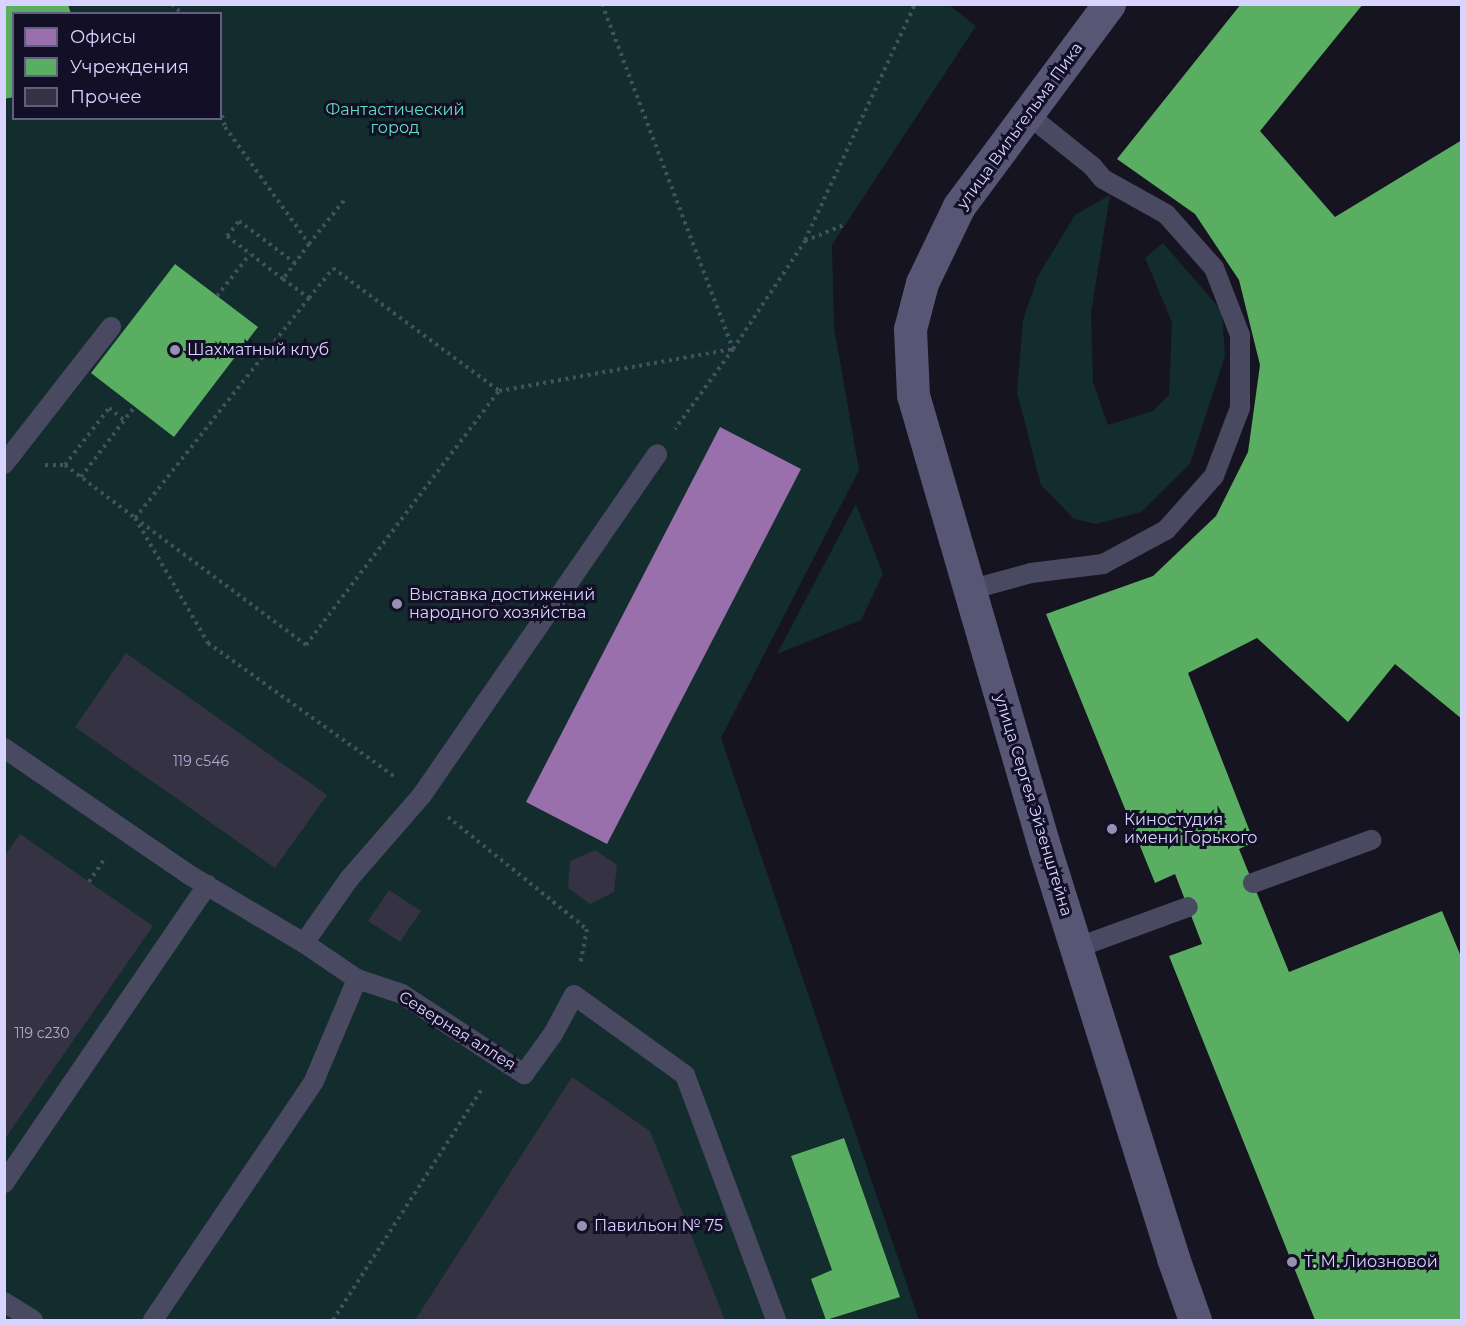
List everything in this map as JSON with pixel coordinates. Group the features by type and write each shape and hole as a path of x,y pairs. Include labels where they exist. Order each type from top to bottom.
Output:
{"main road":[{"name":"улица Вильгельма Пика","path":"922,283 959,206 1109,5"},
{"name":"улица Сергея Эйзенштейна","path":"922,283 910,329 913,395 1076,948 1173,1258 1195,1320"}],"lane":[{"path":"969,590 1031,573 1103,564 1166,530 1214,476 1240,408 1240,336 1214,268 1166,214 1103,179 1092,166 1027,114"},
{"path":"5,463 111,327"},
{"path":"304,943 349,879 422,795 657,454"},
{"name":"Северная аллея","path":"4,748 207,885 304,943 357,979 402,994 524,1074 553,1034 574,995"},
{"path":"1254,883 1371,840"},
{"path":"4,1183 207,885"},
{"path":"1076,948 1188,907"},
{"path":"153,1320 314,1082 357,979"},
{"path":"574,995 685,1075 776,1320"},
{"path":"4,1302 33,1320"}],"path":[{"path":"602,4 733,349"},
{"path":"657,454 733,349 805,241 915,4"},
{"path":"222,116 225,127 309,244"},
{"path":"283,279 345,199"},
{"path":"295,263 239,220 227,236 309,298"},
{"path":"805,241 846,224"},
{"path":"217,296 250,254"},
{"path":"135,518 333,268 499,391"},
{"path":"5,463 65,465 306,645 499,391 733,349"},
{"path":"81,477 135,406"},
{"path":"65,465 109,408 124,420"},
{"path":"135,518 208,643 422,795 587,929 574,995"},
{"path":"333,1320 501,1058"}],"green space":[{"name":"Выставка достижений народного хозяйства","path":"5,5 949,5 976,26 832,245 834,327 859,470 721,738 919,1320 5,1320"},
{"path":"1110,195 1091,313 1093,382 1108,425 1153,411 1169,395 1172,322 1145,258 1163,243 1222,311 1225,356 1190,464 1141,512 1096,524 1074,519 1041,485 1017,392 1023,320 1038,276 1075,215"},
{"path":"856,504 883,574 861,620 777,654"}],"building: Офисы":[{"path":"720,427 801,469 607,844 526,802"}],"building: Учреждения":[{"path":"4,4 68,4 70,12 12,12 12,97 4,99"},
{"path":"1241,4 1363,4 1260,131 1335,217 1462,140 1462,719 1395,664 1348,722 1257,638 1188,673 1254,842 1239,849 1289,972 1442,911 1462,959 1462,1320 1315,1320 1169,956 1202,944 1175,874 1155,883 1046,614 1153,576 1216,516 1248,452 1260,365 1239,280 1195,214 1117,159"},
{"name":"Шахматный клуб","path":"175,264 258,327 174,437 91,373"},
{"path":"844,1138 900,1297 826,1320 811,1279 832,1270 791,1156"}],"building: Прочее":[{"path":"126,653 327,795 275,868 75,727"},
{"path":"20,834 153,926 4,1140 4,857"},
{"path":"595,850 617,865 614,892 590,904 568,888 570,861"},
{"path":"389,890 421,911 400,942 368,921"},
{"name":"Павильон № 75","path":"572,1077 650,1131 725,1320 415,1320"}],"place":[{"name":"Шахматный клуб","path":"175,350"},
{"name":"Выставка достижений народного хозяйства","path":"397,604"},
{"name":"Киностудия имени Горького","path":"1112,829"},
{"name":"Павильон № 75","path":"582,1226"},
{"name":"Т. М. Лиозновой","path":"1292,1262"}],"park label":[{"name":"Фантастический город","path":"395,119"}]}
